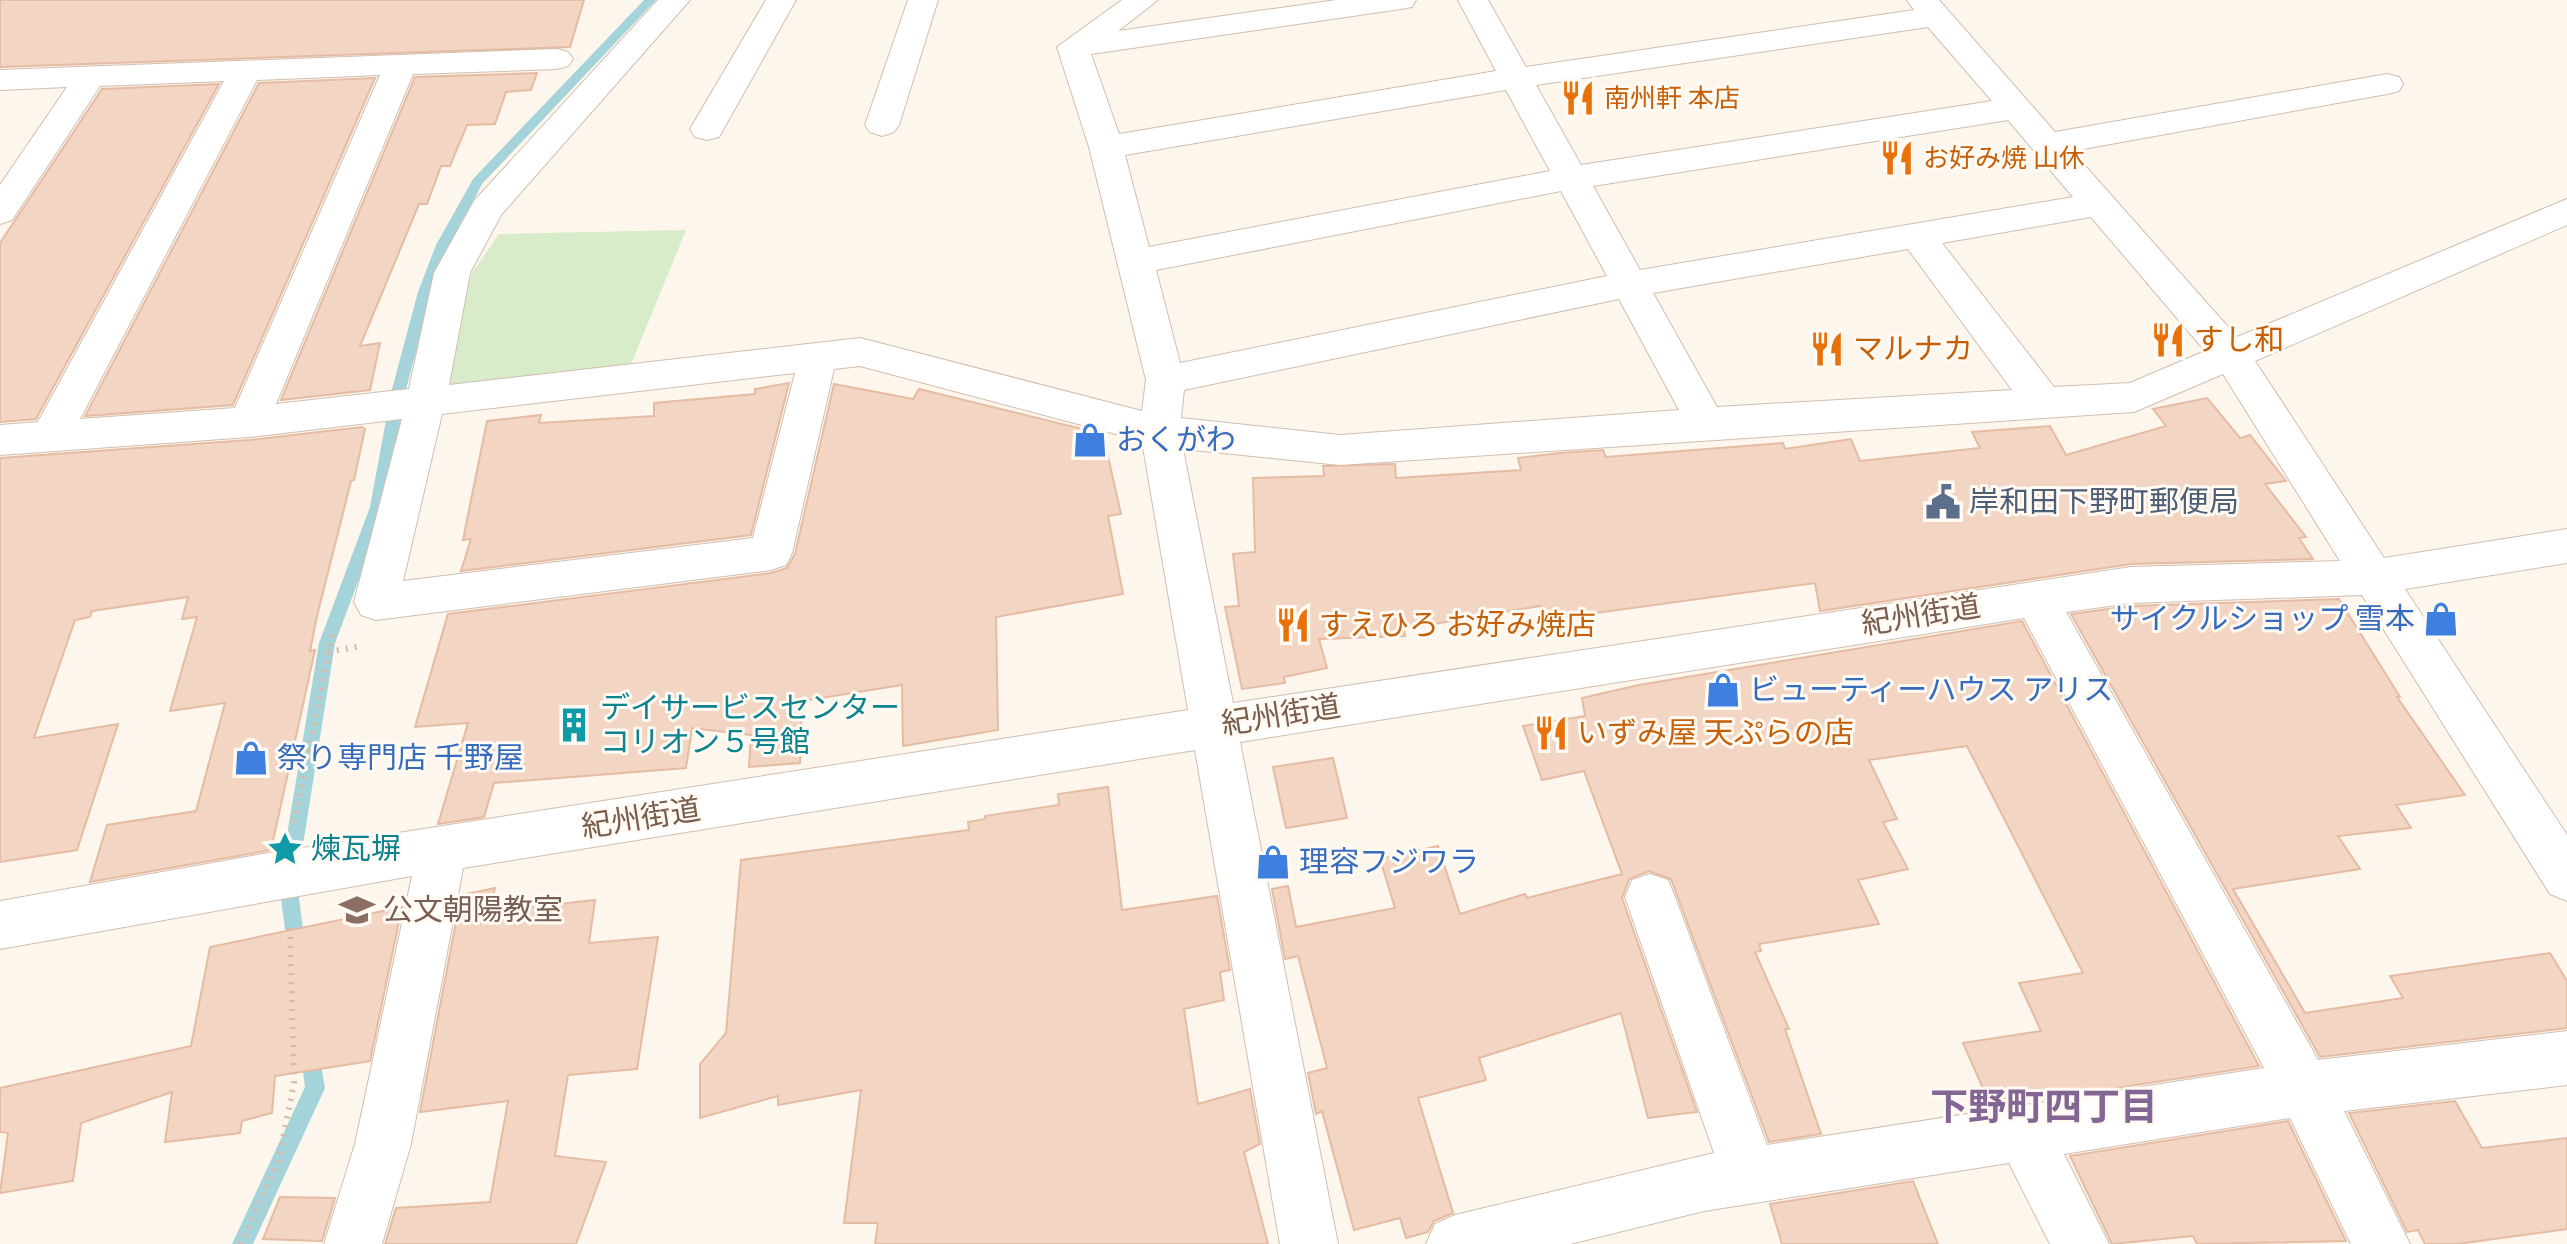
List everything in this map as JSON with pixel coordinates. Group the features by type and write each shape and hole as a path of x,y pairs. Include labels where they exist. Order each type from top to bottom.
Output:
{"street":[{"path":"675,0 486,209 452,273 426,401 376,602 771,553 818,357"},
{"path":"707,129 781,0"},
{"path":"882,125 923,0"},
{"path":"1073,47 1143,0"},
{"path":"1073,47 1401,0"},
{"path":"1473,0 1706,423"},
{"path":"1106,147 1929,8 2232,357 2567,878"},
{"path":"1073,47 1106,147 1165,380 1160,431 1309,1244"},
{"path":"0,80 557,59"},
{"path":"249,422 401,65"},
{"path":"52,434 246,71"},
{"path":"0,212 90,77"},
{"path":"2048,144 2387,84"},
{"path":"1135,262 1572,178 2016,108"},
{"path":"1165,380 1630,284 2099,204"},
{"path":"0,440 249,422 860,352 1160,431 1340,450 1706,423 2134,397 2567,211"},
{"path":"1918,236 2043,402"},
{"name":"紀州街道","path":"0,925 292,874 1213,725 2036,598 2131,585 2373,577 2567,546"},
{"path":"2036,598 2304,1089 2381,1244"},
{"path":"353,1244 383,1144 442,850"},
{"path":"1650,897 1750,1176"},
{"path":"1455,1244 1704,1183 2304,1089 2567,1058"},
{"path":"2024,1135 2080,1244"}],"path":[{"path":"240,1244 278,1163 294,1083 290,924"}],"green space":[{"path":"686,230 630,367 454,386 449,383 447,374 471,275 499,234"}],"building":[{"path":"0,0 584,0 570,47 0,67"},
{"path":"537,73 531,90 506,92 495,124 467,125 450,166 441,166 427,204 419,204 360,346 380,343 370,390 281,400 415,77"},
{"path":"375,78 233,405 85,416 259,83"},
{"path":"219,84 36,419 0,422 0,243 102,89"},
{"path":"789,383 751,535 461,571 471,539 463,540 487,421 541,415 539,423 654,416 654,403 755,394 755,389"},
{"path":"834,384 913,399 919,389 1103,434 1121,514 1108,516 1123,594 996,617 998,730 903,746 902,685 802,701 800,763 749,767 751,735 692,728 686,768 494,783 484,817 438,824 468,723 415,727 448,614 771,573 787,568 795,554"},
{"path":"2207,398 2240,438 2250,435 2286,481 2265,484 2306,537 2299,538 2313,559 2131,564 1820,611 1815,583 1545,620 1540,606 1404,629 1405,636 1319,639 1327,668 1284,677 1285,683 1242,689 1225,607 1239,606 1233,554 1255,552 1253,478 1324,476 1323,466 1395,464 1396,478 1521,470 1518,458 1560,453 1603,450 1606,457 1783,443 1785,449 1851,439 1860,461 1980,448 1972,432 2050,426 2066,455 2166,426 2153,409"},
{"path":"365,429 354,480 351,481 317,616 310,651 315,650 271,850 90,882 107,825 196,811 225,703 170,711 197,617 182,619 188,597 92,611 90,617 75,620 34,738 118,724 77,850 0,862 0,458 249,440"},
{"path":"2339,599 2400,697 2397,697 2465,795 2396,805 2411,828 2338,836 2360,869 2233,889 2305,1013 2403,998 2390,976 2550,953 2567,981 2567,1028 2320,1057 2071,614 2131,606"},
{"path":"2022,621 2259,1066 2046,1099 2043,1093 1989,1102 1963,1043 2041,1031 2019,983 2083,973 1967,746 1869,760 1897,819 1883,822 1908,869 1858,880 1879,924 1759,944 1761,951 1755,952 1789,1029 1785,1029 1821,1134 1769,1142 1671,879 1649,871 1629,879 1622,898 1697,1112 1648,1118 1621,1013 1479,1058 1486,1080 1418,1098 1453,1213 1434,1221 1428,1232 1406,1238 1400,1218 1354,1230 1322,1111 1316,1114 1308,1073 1327,1068 1298,956 1285,959 1272,889 1288,886 1296,927 1395,908 1380,859 1438,846 1460,914 1525,894 1527,898 1622,874 1584,771 1542,780 1523,726 1585,716 1582,698 1639,685"},
{"path":"1333,758 1347,818 1286,828 1273,767"},
{"path":"1108,787 1122,910 1217,896 1230,970 1220,972 1224,1000 1184,1009 1198,1104 1250,1089 1260,1144 1244,1152 1268,1244 875,1244 878,1223 844,1223 861,1090 778,1105 778,1096 700,1118 700,1064 726,1033 741,860 969,830 968,822 985,819 985,816 1059,805 1058,794"},
{"path":"495,888 490,912 595,900 589,943 658,937 637,1069 568,1075 555,1156 606,1162 576,1244 385,1244 396,1208 490,1202 508,1101 420,1112 461,895"},
{"path":"402,907 370,1061 275,1076 272,1113 242,1121 240,1133 165,1142 172,1092 81,1123 73,1181 0,1193 8,1133 0,1132 0,1088 191,1046 210,947"},
{"path":"2455,1101 2482,1148 2567,1138 2567,1229 2457,1244 2425,1244 2418,1230 2407,1232 2349,1113"},
{"path":"2288,1121 2346,1241 2197,1244 2193,1236 2112,1244 2070,1156"},
{"path":"1913,1181 1938,1244 1782,1244 1770,1204"},
{"path":"280,1197 335,1198 322,1241 263,1239"}],"waterway":[{"path":"297,952 288,883 327,643 378,507 398,393 425,292 443,245 477,182 650,0"},
{"path":"242,1244 315,1088 310,1050"}],"place":[{"name":"南州軒 本店","path":"1578,98"},
{"name":"お好み焼 山休","path":"1897,158"},
{"name":"すし和","path":"2168,340"},
{"name":"マルナカ","path":"1827,349"},
{"name":"おくがわ","path":"1090,440"},
{"name":"岸和田下野町郵便局","path":"1943,502"},
{"name":"サイクルショップ 雪本","path":"2441,619"},
{"name":"すえひろ お好み焼店","path":"1293,625"},
{"name":"ビューティーハウス アリス","path":"1723,690"},
{"name":"デイサービスセンター コリオン５号館","path":"574,725"},
{"name":"いずみ屋 天ぷらの店","path":"1551,733"},
{"name":"祭り専門店 千野屋","path":"251,758"},
{"name":"煉瓦塀","path":"285,849"},
{"name":"理容フジワラ","path":"1273,862"},
{"name":"公文朝陽教室","path":"357,910"}],"district":[{"name":"下野町四丁目","path":"2044,1107"}]}
